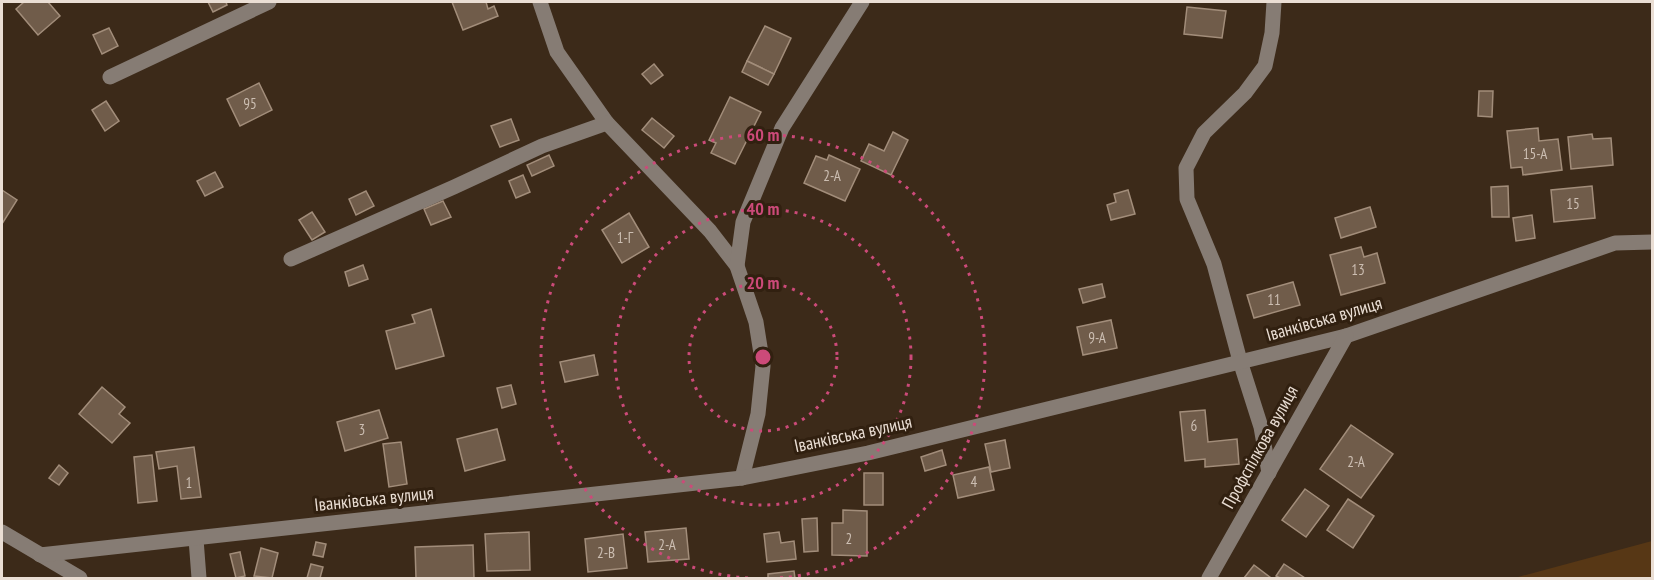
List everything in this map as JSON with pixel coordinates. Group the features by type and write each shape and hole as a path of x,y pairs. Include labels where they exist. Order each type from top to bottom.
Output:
{"street":[{"path":"110,77 269,2"},
{"path":"540,2 557,52 607,123 710,231 736,266 756,322 763,366 758,414 742,478"},
{"path":"736,266 743,222 782,128 862,2"},
{"path":"1269,473 1262,427 1240,362 1214,264 1187,199 1186,168 1204,133 1245,93 1265,66 1272,33 1274,2"},
{"path":"291,259 542,146 607,123"},
{"name":"Іванківська вулиця","path":"40,555 742,478 868,453 1346,336 1615,243 1653,242"},
{"name":"Профспілкова вулиця","path":"1209,579 1346,336"},
{"path":"2,532 80,579"},
{"path":"196,538 199,579"}],"shaded area":[{"path":"1652,541 1652,578 1514,578 1518,577"}],"building":[{"path":"24,2 48,2 60,16 38,35 16,9"},
{"path":"208,2 226,2 227,5 213,12"},
{"path":"452,2 486,2 488,9 494,6 498,16 463,30"},
{"path":"1187,7 1226,11 1222,38 1184,34"},
{"path":"765,26 791,38 774,74 747,61"},
{"path":"109,28 118,46 102,54 93,35"},
{"path":"747,61 774,74 768,85 742,72"},
{"path":"654,64 663,75 651,84 642,74"},
{"path":"259,83 272,110 240,126 227,99"},
{"path":"1479,91 1493,91 1492,117 1478,116"},
{"path":"730,97 761,112 735,164 711,153 716,143 709,140"},
{"path":"106,101 119,121 105,131 92,110"},
{"path":"652,118 674,136 664,148 642,130"},
{"path":"511,119 519,140 500,147 491,126"},
{"path":"1538,128 1539,141 1558,139 1562,170 1523,175 1522,167 1511,168 1507,131"},
{"path":"893,132 908,140 891,175 861,161 869,144 884,151"},
{"path":"1592,134 1593,139 1611,138 1613,165 1571,169 1568,137"},
{"path":"549,155 554,166 532,176 527,165"},
{"path":"829,155 860,169 845,201 804,183 816,156 827,160"},
{"path":"215,172 223,187 205,196 197,181"},
{"path":"523,175 530,192 516,198 509,181"},
{"path":"1508,186 1509,217 1492,217 1491,187"},
{"path":"1592,186 1595,218 1554,222 1551,190"},
{"path":"2,190 17,200 2,224"},
{"path":"1128,190 1135,214 1111,220 1107,205 1116,202 1114,194"},
{"path":"366,191 374,206 356,215 349,199"},
{"path":"443,201 451,217 431,225 424,209"},
{"path":"1370,207 1376,227 1341,238 1335,218"},
{"path":"312,212 325,232 312,240 299,220"},
{"path":"629,213 649,247 622,263 602,230"},
{"path":"1532,215 1535,238 1516,241 1513,218"},
{"path":"1361,247 1364,257 1377,253 1385,283 1341,295 1330,255"},
{"path":"363,265 368,279 349,286 345,272"},
{"path":"1293,282 1300,305 1254,318 1247,295"},
{"path":"1102,284 1105,297 1083,303 1079,289"},
{"path":"431,309 444,356 396,369 386,331 415,323 412,315"},
{"path":"1111,320 1117,348 1083,355 1077,327"},
{"path":"594,355 598,375 565,382 560,362"},
{"path":"511,385 516,404 502,408 497,388"},
{"path":"102,387 125,407 119,414 130,423 112,443 79,414"},
{"path":"379,410 388,438 345,451 337,422"},
{"path":"1205,410 1208,442 1237,439 1239,464 1205,467 1205,459 1185,461 1180,412"},
{"path":"1351,425 1393,454 1361,498 1320,469"},
{"path":"497,429 505,460 465,471 457,439"},
{"path":"1005,440 1010,468 991,472 985,444"},
{"path":"401,442 407,484 389,487 383,444"},
{"path":"194,447 201,497 181,499 177,466 159,469 156,452"},
{"path":"942,450 946,465 925,471 921,457"},
{"path":"152,455 157,501 138,503 134,457"},
{"path":"59,465 68,473 59,485 49,478"},
{"path":"989,467 994,490 958,498 953,475"},
{"path":"864,473 883,473 883,505 864,505"},
{"path":"1305,489 1329,506 1306,537 1282,520"},
{"path":"1348,499 1374,516 1353,548 1327,530"},
{"path":"843,510 867,511 867,556 832,555 832,523 843,523"},
{"path":"817,518 818,551 804,552 802,519"},
{"path":"686,528 689,559 648,562 645,532"},
{"path":"529,532 530,570 487,571 485,534"},
{"path":"779,532 781,543 794,541 796,559 767,562 764,534"},
{"path":"623,534 627,568 588,572 585,539"},
{"path":"316,542 326,544 323,557 313,555"},
{"path":"473,545 474,578 416,578 415,547"},
{"path":"261,548 278,553 272,578 254,576"},
{"path":"240,552 245,576 236,578 230,554"},
{"path":"311,564 323,567 320,578 307,578"},
{"path":"1284,564 1305,578 1276,576"},
{"path":"1254,565 1271,578 1244,578"},
{"path":"794,571 795,578 768,578 768,574"}]}
